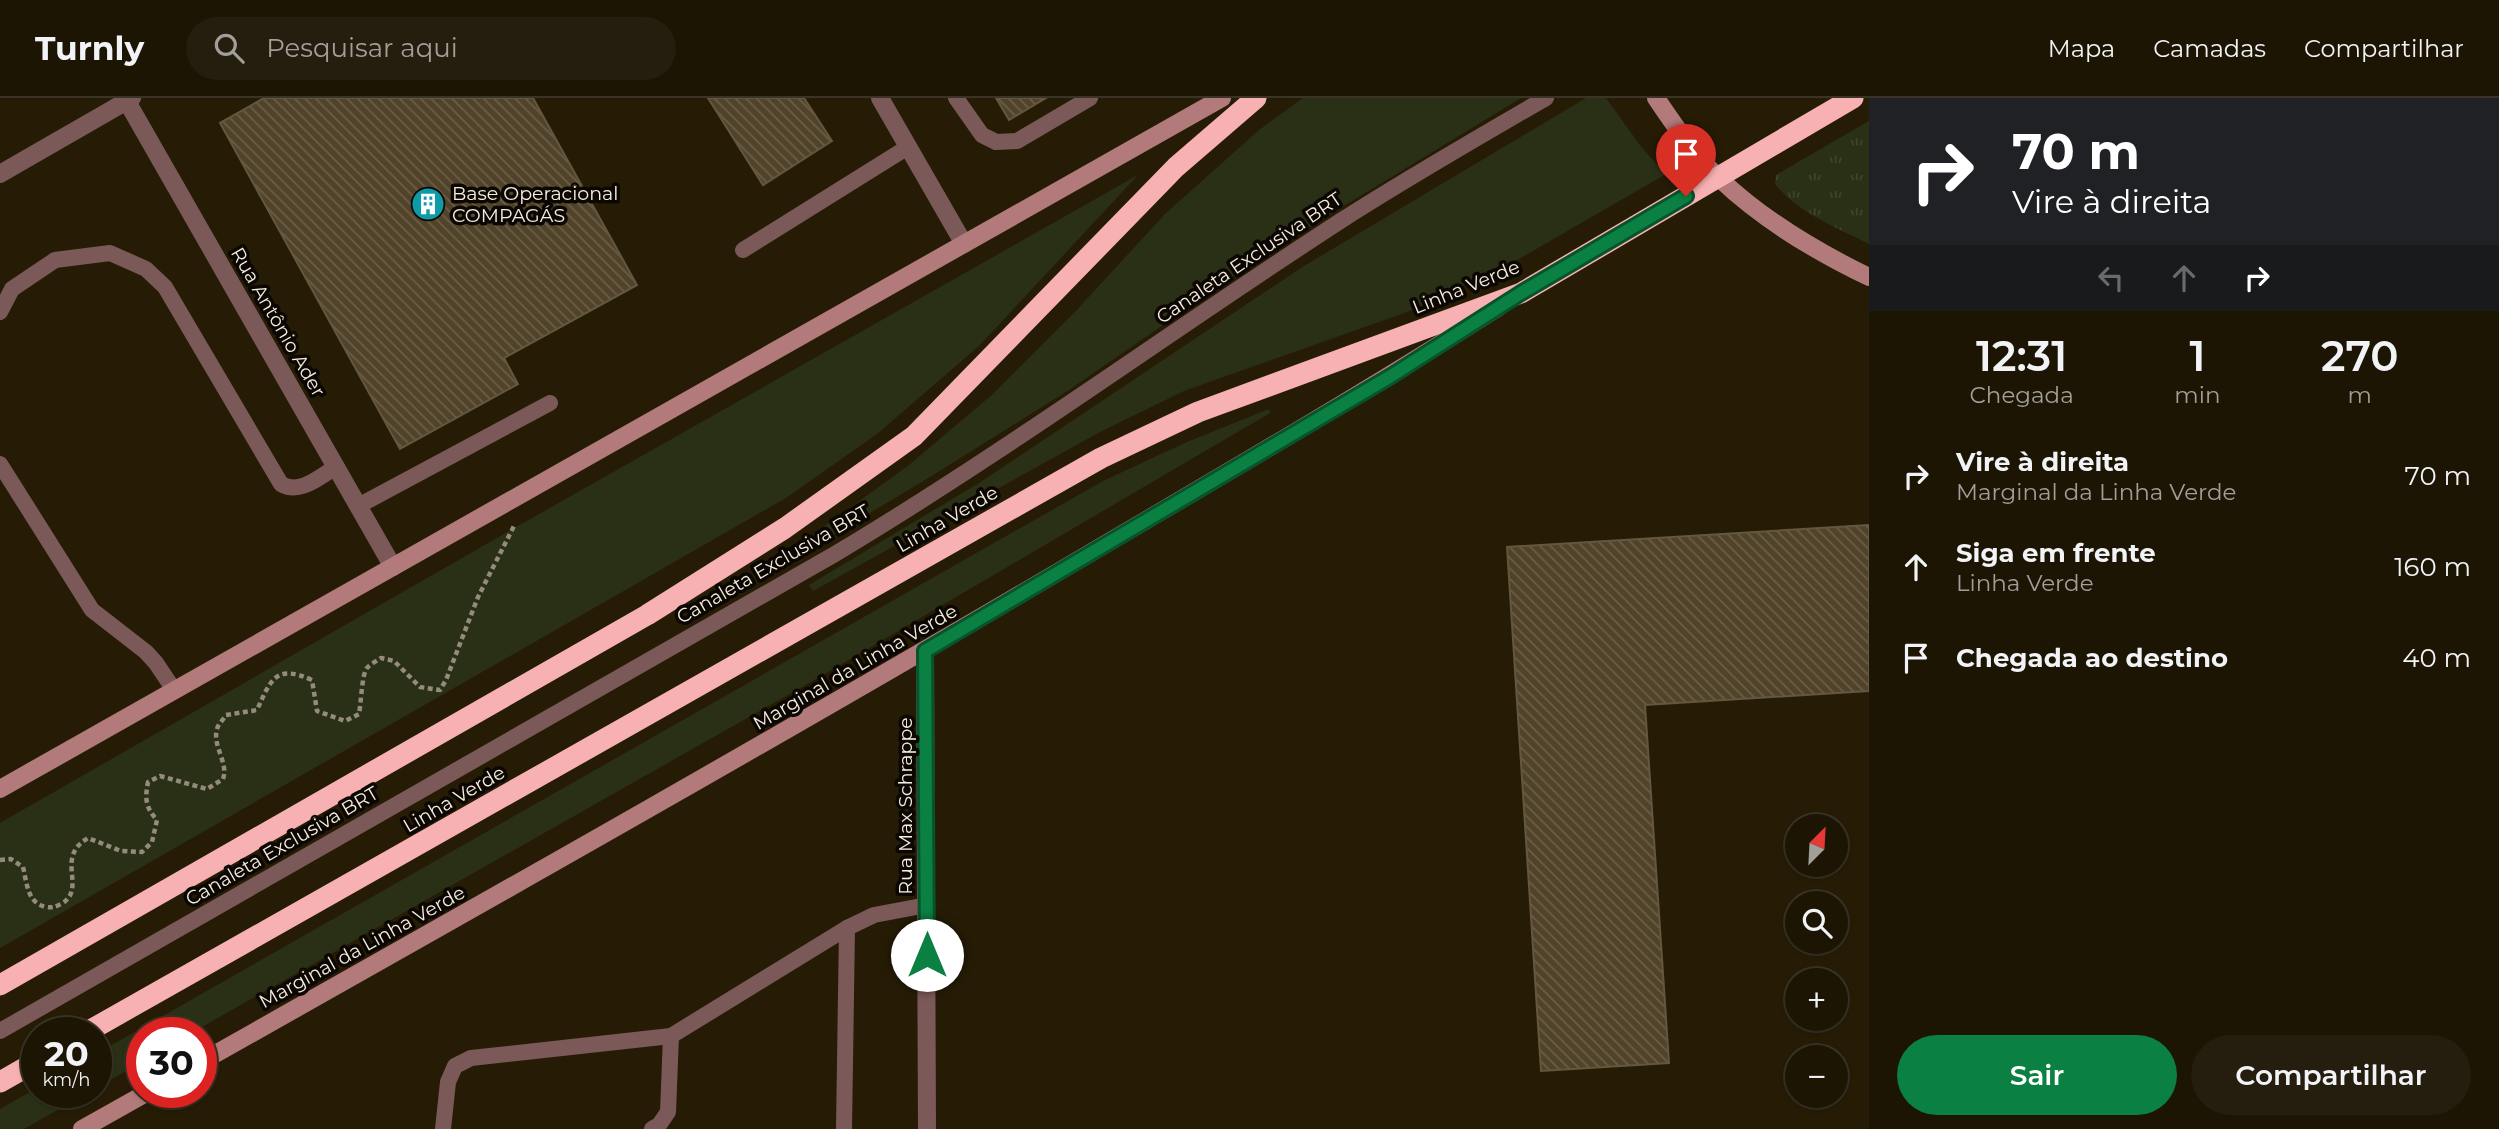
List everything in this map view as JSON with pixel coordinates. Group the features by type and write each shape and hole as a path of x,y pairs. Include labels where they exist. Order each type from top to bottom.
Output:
{"highway":[{"path":"0,985 647,615 796,521 914,436 1176,167 1256,98"},
{"name":"Linha Verde","path":"112,1018 1101,458 1198,412 1521,293 1853,98"},
{"path":"0,1082 21,1070"}],"main road":[{"path":"0,789 1222,98"},
{"path":"1656,98 1718,177 1757,211 1797,238 1869,277"},
{"name":"Marginal da Linha Verde","path":"217,1053 925,651 1391,376 1521,293"},
{"path":"82,1129 126,1104"}],"street":[{"path":"880,98 964,244"},
{"path":"0,174 128,99"},
{"name":"Rua Antônio Ader","path":"128,99 393,567"},
{"name":"Rua Max Schrappe","path":"925,651 927,1129"}],"lane":[{"path":"956,98 982,135 996,142 1017,141 1090,98"},
{"name":"Canaleta Exclusiva BRT","path":"0,1031 922,502 1341,220 1546,98"},
{"path":"1668,116 1672,98"},
{"path":"743,250 908,147"},
{"path":"0,312 12,289 55,260 110,253 146,269 165,287 281,484 289,489 298,488 336,467"},
{"path":"359,506 550,403"},
{"path":"0,464 92,610 146,652 174,690"},
{"path":"443,1129 448,1082 455,1066 471,1058 671,1036 847,928 874,915 927,905"},
{"path":"844,1129 847,928"},
{"path":"652,1129 659,1125 668,1112 671,1036"}],"path":[{"path":"0,860 11,859 23,867 30,898 39,905 53,908 66,902 73,891 71,859 78,844 88,838 121,850 142,852 152,842 156,820 147,809 148,782 160,776 207,789 223,779 226,772 217,740 217,729 226,715 257,710 270,681 279,673 298,674 312,680 317,711 345,721 359,714 363,692 362,678 367,668 381,658 394,661 420,687 440,691 478,597 514,525"}],"green space":[{"path":"1303,98 1521,98 1270,251 1069,390 793,559 789,552 909,465 994,393 1074,313 1165,214 1259,130"},
{"path":"1586,98 1606,98 1642,148 1666,174 1519,259 1410,311 1184,391 1100,432 813,591 809,585 979,483 1304,266"},
{"path":"1869,121 1869,244 1806,211 1775,184 1776,175"},
{"path":"1138,175 979,346 877,434 786,498 0,948 0,823"},
{"path":"1269,409 1270,413 823,675 217,1018 161,1017 1103,481 1187,442"},
{"path":"126,1037 126,1071 112,1079 112,1045"},
{"path":"21,1097 21,1108 61,1108 24,1129 0,1129 0,1109"}],"building":[{"name":"Base Operacional COMPAGÁS","path":"264,98 533,98 637,285 504,358 518,384 400,449 220,123"},
{"path":"708,98 804,98 832,141 763,185"},
{"path":"996,98 1046,98 1009,120"},
{"path":"1869,525 1869,691 1645,705 1669,1063 1541,1071 1507,547"}],"place":[{"name":"Base Operacional COMPAGÁS","path":"428,204"}],"route":[{"path":"927,955 925,651 1391,376 1521,293 1686,196"}]}
